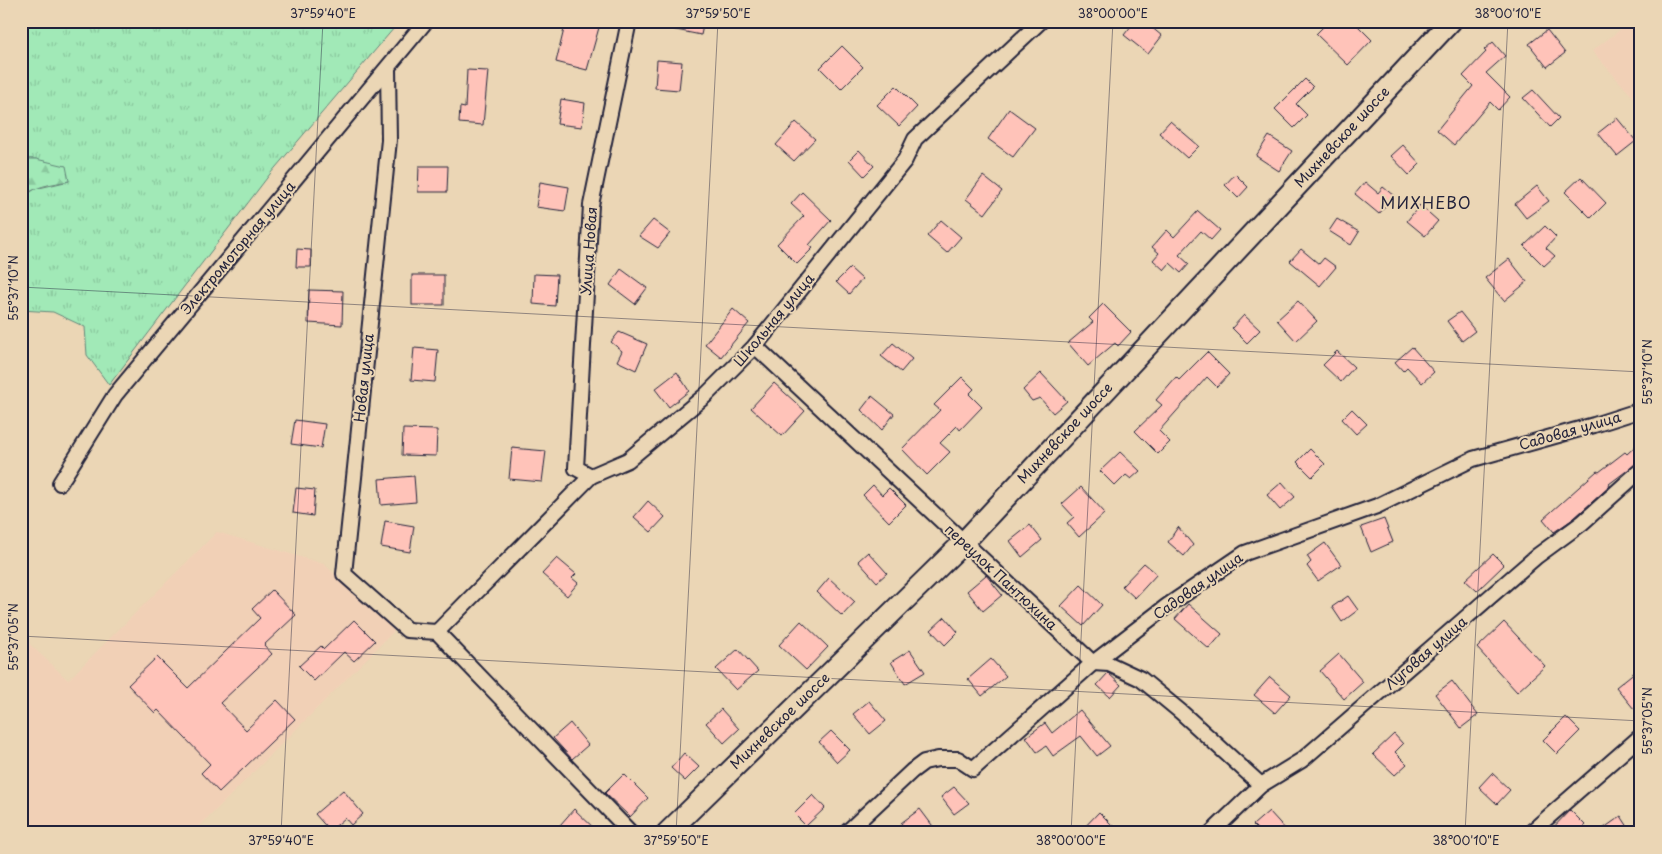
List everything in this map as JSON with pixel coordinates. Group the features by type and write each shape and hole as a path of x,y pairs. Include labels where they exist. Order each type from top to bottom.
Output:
{"street":[{"name":"Электромоторная улица","path":"60,483 115,395 426,21"},
{"name":"Улица Новая","path":"591,476 576,468 591,205 629,21"},
{"name":"Школьная улица","path":"437,632 591,476 628,460 706,395 755,346 905,160 915,139 1041,21"},
{"name":"Михневское шоссе","path":"667,833 964,542 1450,21"},
{"name":"Новая улица","path":"388,68 389,140 344,574 407,630 437,632"},
{"name":"переулок Пантюхина","path":"755,346 1093,663"},
{"name":"Садовая улица","path":"846,833 924,762 938,759 958,759 973,769 1093,663 1167,606 1245,553 1377,506 1473,459 1641,410"},
{"name":"Луговая улица","path":"1211,833 1261,784 1302,760 1537,556 1582,524 1641,470"},
{"path":"437,632 631,833"},
{"path":"1093,663 1109,664 1140,680 1181,712 1261,784"},
{"path":"1530,833 1641,736"}],"shaded area":[{"path":"1632,21 1641,21 1641,106 1592,51"},
{"path":"217,532 324,564 394,631 199,827 203,833 21,833 21,636 68,680"}],"green space":[{"path":"21,21 400,21 270,174 109,385 87,355 85,327 53,312 21,310 22,198 35,189 69,181 36,159 21,159"},
{"path":"21,159 36,159 66,166 69,181 36,189 25,195 21,200"}],"building":[{"path":"566,21 584,21 600,24 587,70 556,62"},
{"path":"662,21 704,21 701,35 661,27"},
{"path":"1135,21 1144,21 1162,36 1148,54 1124,35"},
{"path":"1329,21 1353,21 1372,40 1348,65 1316,34"},
{"path":"1547,30 1565,53 1547,67 1529,44"},
{"path":"1493,42 1505,56 1486,73 1510,97 1498,110 1490,102 1454,145 1437,130 1473,86 1463,76"},
{"path":"842,46 863,67 841,89 820,68"},
{"path":"657,60 682,62 679,90 655,88"},
{"path":"467,70 488,71 483,125 459,123 460,107 465,108"},
{"path":"1305,79 1313,87 1296,104 1307,115 1294,128 1275,109"},
{"path":"896,86 917,107 899,126 877,105"},
{"path":"1533,90 1559,118 1550,127 1523,98"},
{"path":"561,99 585,103 582,127 557,124"},
{"path":"1009,109 1035,128 1013,157 988,139"},
{"path":"1617,118 1636,141 1617,156 1598,133"},
{"path":"1170,121 1199,146 1187,158 1159,133"},
{"path":"796,122 815,139 794,161 776,145"},
{"path":"1269,136 1292,151 1279,171 1256,156"},
{"path":"1403,145 1420,164 1409,175 1391,156"},
{"path":"859,150 874,166 864,176 849,160"},
{"path":"419,166 448,166 447,192 418,192"},
{"path":"1235,174 1248,187 1238,198 1225,185"},
{"path":"983,176 1002,191 985,214 966,199"},
{"path":"1581,177 1606,203 1591,218 1565,192"},
{"path":"540,182 569,187 565,211 536,207"},
{"path":"1365,182 1378,193 1383,187 1394,196 1379,214 1355,194"},
{"path":"1537,186 1549,201 1526,218 1515,204"},
{"path":"802,192 831,220 809,245 813,248 797,264 777,244 804,216 791,204"},
{"path":"1420,205 1438,221 1425,236 1407,221"},
{"path":"1198,211 1220,230 1211,240 1201,231 1179,255 1189,264 1181,273 1170,263 1164,270 1153,260 1159,253 1152,247 1167,230 1174,237"},
{"path":"1337,219 1359,232 1351,245 1329,231"},
{"path":"653,220 670,233 658,248 639,236"},
{"path":"941,220 961,237 947,253 927,236"},
{"path":"1545,226 1556,237 1546,248 1555,256 1544,266 1524,246"},
{"path":"297,249 311,250 311,267 296,267"},
{"path":"1301,249 1319,264 1324,258 1336,267 1320,286 1290,261"},
{"path":"1509,259 1527,282 1504,301 1485,278"},
{"path":"850,268 862,279 849,294 836,282"},
{"path":"621,269 647,288 635,304 610,285"},
{"path":"534,274 557,275 555,306 533,304"},
{"path":"412,275 444,275 444,305 412,305"},
{"path":"309,290 343,291 342,325 308,323"},
{"path":"1298,301 1317,321 1296,341 1277,320"},
{"path":"1103,304 1131,332 1118,346 1115,343 1088,366 1068,343 1093,322 1089,318"},
{"path":"733,309 749,323 721,357 705,344"},
{"path":"1460,312 1475,331 1462,341 1447,321"},
{"path":"1244,315 1260,330 1247,343 1232,328"},
{"path":"619,332 647,344 636,370 617,361 622,351 611,342"},
{"path":"893,343 912,359 901,372 881,356"},
{"path":"1412,347 1434,372 1422,383 1407,367 1403,371 1395,362"},
{"path":"414,348 438,350 435,382 411,380"},
{"path":"1337,351 1354,367 1341,382 1323,365"},
{"path":"1207,352 1229,374 1217,387 1207,377 1159,431 1170,442 1158,454 1135,431 1162,405 1156,400 1176,377 1179,380"},
{"path":"677,372 689,391 669,407 655,389"},
{"path":"1041,373 1067,401 1053,413 1040,398 1032,401 1023,390"},
{"path":"962,377 974,389 969,394 982,407 960,430 957,426 940,443 950,452 927,475 902,449 940,410 934,405"},
{"path":"774,383 805,411 782,436 751,408"},
{"path":"872,396 894,414 882,430 861,410"},
{"path":"1352,409 1367,424 1356,434 1342,419"},
{"path":"295,420 325,424 321,448 291,444"},
{"path":"403,429 437,430 436,456 402,455"},
{"path":"1641,441 1641,460 1609,484 1610,486 1573,519 1554,532 1543,519 1597,471 1599,472 1625,452 1627,454"},
{"path":"512,448 546,451 542,482 509,479"},
{"path":"1310,449 1325,464 1312,477 1297,462"},
{"path":"1120,452 1140,471 1131,479 1126,475 1115,486 1100,471"},
{"path":"414,476 416,502 381,505 379,479"},
{"path":"1282,482 1295,497 1280,510 1267,495"},
{"path":"873,485 882,495 889,488 906,505 889,522 863,495"},
{"path":"1081,487 1105,513 1079,537 1067,523 1074,517 1062,504"},
{"path":"296,488 315,490 313,516 293,513"},
{"path":"648,501 665,517 651,532 634,517"},
{"path":"1384,519 1393,542 1371,552 1361,527"},
{"path":"385,521 414,526 410,552 381,547"},
{"path":"1030,525 1042,540 1022,557 1010,541"},
{"path":"1178,527 1193,545 1184,556 1168,542"},
{"path":"1325,543 1341,565 1318,581 1307,566 1311,562 1307,556"},
{"path":"868,552 887,573 877,582 858,561"},
{"path":"1493,554 1504,565 1477,591 1465,580"},
{"path":"557,558 576,574 572,578 578,583 567,596 542,574"},
{"path":"1144,563 1157,574 1135,598 1122,586"},
{"path":"986,575 1002,595 983,611 967,591"},
{"path":"829,578 855,602 842,616 817,592"},
{"path":"1081,585 1102,605 1083,626 1061,606"},
{"path":"272,590 296,615 264,645 272,654 220,703 246,730 277,700 295,719 219,792 201,773 210,764 158,710 155,713 128,685 157,657 188,688 260,618 252,609"},
{"path":"1348,596 1358,610 1342,622 1332,607"},
{"path":"1188,604 1222,634 1209,649 1175,619"},
{"path":"945,617 958,632 945,645 931,630"},
{"path":"354,620 375,641 354,661 344,652 314,681 299,666 321,646 324,649"},
{"path":"801,621 828,647 806,670 779,645"},
{"path":"1504,622 1545,666 1517,692 1477,648"},
{"path":"738,649 758,671 736,690 716,669"},
{"path":"910,650 925,672 905,684 891,662"},
{"path":"1339,654 1363,682 1344,699 1320,671"},
{"path":"991,659 1006,676 982,696 968,679"},
{"path":"1641,667 1641,703 1634,709 1616,687"},
{"path":"1108,673 1121,685 1110,697 1097,685"},
{"path":"1270,677 1291,695 1275,713 1254,695"},
{"path":"1452,681 1478,715 1461,728 1435,694"},
{"path":"869,701 886,721 870,734 853,714"},
{"path":"721,709 739,729 724,743 706,723"},
{"path":"1080,710 1110,746 1097,756 1081,736 1053,756 1046,746 1037,752 1026,737 1045,723 1052,733"},
{"path":"1566,717 1580,731 1557,754 1543,740"},
{"path":"570,723 588,745 572,759 553,738"},
{"path":"831,731 850,750 837,762 819,742"},
{"path":"1394,734 1403,744 1395,752 1407,764 1395,775 1373,754"},
{"path":"684,753 699,767 685,781 671,768"},
{"path":"1492,773 1510,790 1497,804 1479,787"},
{"path":"624,774 648,798 630,817 605,793"},
{"path":"954,787 969,803 954,814 941,797"},
{"path":"343,790 363,814 351,825 345,818 330,831 315,814"},
{"path":"813,795 825,808 806,826 794,814"},
{"path":"574,809 599,833 553,833"},
{"path":"920,809 938,833 908,833 901,823"},
{"path":"1570,810 1585,825 1578,833 1548,833"},
{"path":"1269,811 1289,833 1261,833 1253,825"},
{"path":"1099,812 1120,833 1079,833"},
{"path":"1621,816 1632,833 1597,833"}],"district":[{"name":"МИХНЕВО","path":"1426,203"}]}
